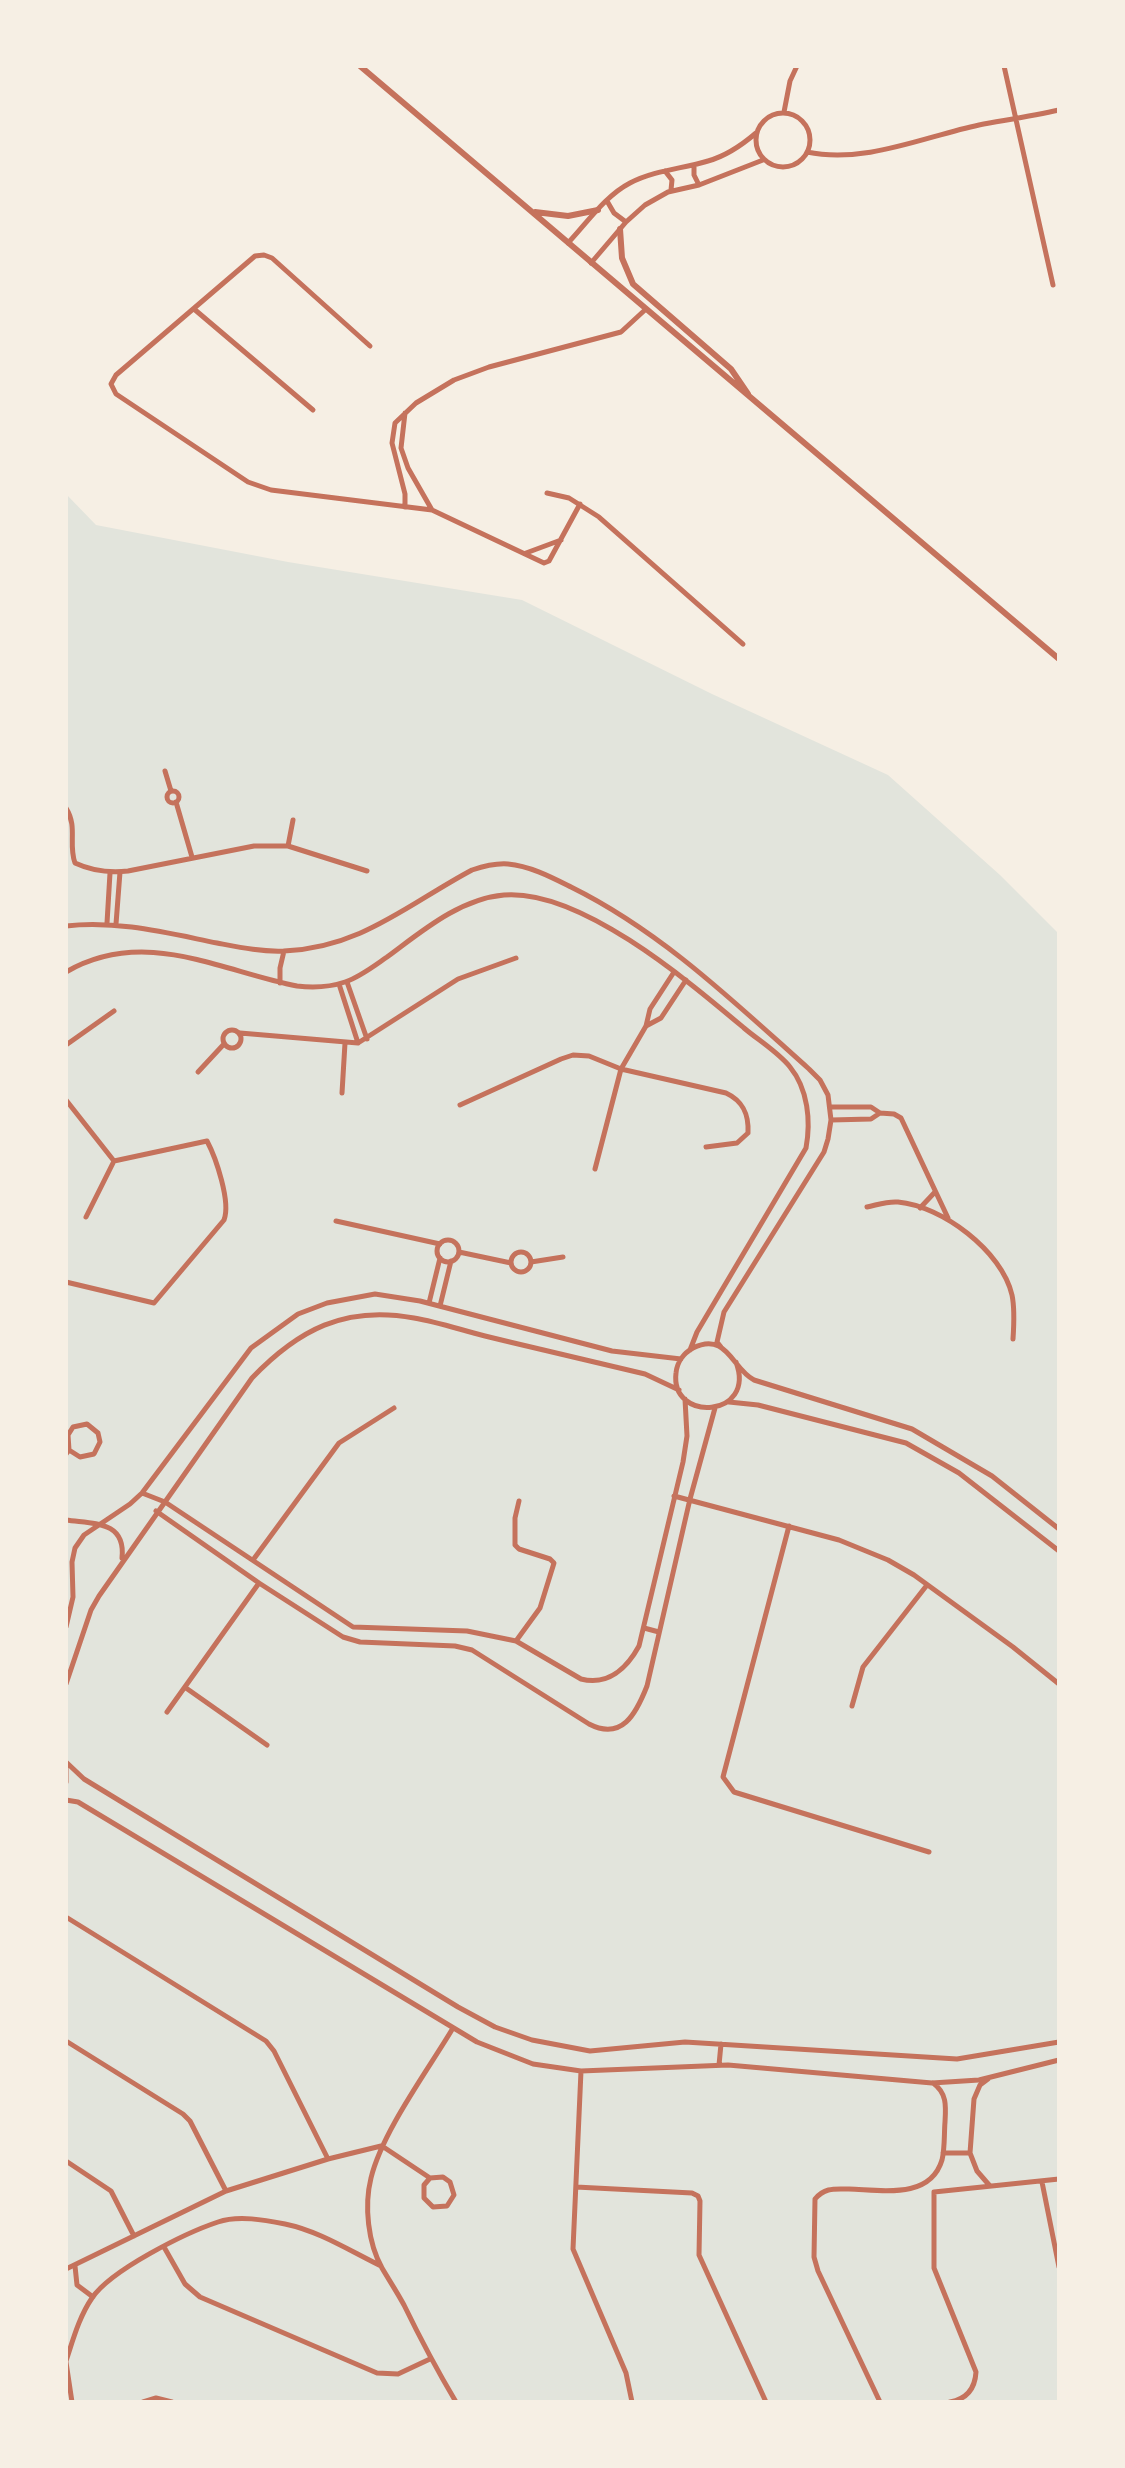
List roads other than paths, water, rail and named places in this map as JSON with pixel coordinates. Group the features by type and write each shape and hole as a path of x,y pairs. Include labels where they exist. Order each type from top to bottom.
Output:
{"street":[{"path":"360,66 1059,659"},
{"path":"784,112 790,81 797,66"},
{"path":"1004,66 1053,285"},
{"path":"807,152 838,155 865,153 1059,110"},
{"path":"568,243 607,201 630,183 723,155 756,133 764,119 773,114 784,112 794,115 806,126 810,136 807,152 800,161 790,166 773,166 763,160 756,148 756,133"},
{"path":"591,263 645,205 671,191 699,185 763,160"},
{"path":"694,165 694,175 699,185"},
{"path":"665,170 672,180 671,191"},
{"path":"607,201 614,213 626,222"},
{"path":"532,212 568,216 598,210"},
{"path":"620,229 622,258 633,284 731,369 752,401"},
{"path":"370,346 272,258 255,256 116,375 111,384 116,394 248,482 271,490 432,510 544,563 549,561 580,504"},
{"path":"194,309 313,410"},
{"path":"405,507 405,494 392,443 395,423 406,412 454,380 489,367 621,332 646,309"},
{"path":"406,412 401,448 408,468 432,510"},
{"path":"547,493 580,504 614,529 743,644"},
{"path":"525,554 561,540"},
{"path":"165,771 171,791 168,799 176,802 192,857"},
{"path":"66,808 75,831 71,852 75,863 86,868 120,872 254,846 288,846 367,871"},
{"path":"288,846 293,820"},
{"path":"66,926 116,924 250,949 284,951 345,940 371,929 472,870 487,865 517,865 542,873 645,929 696,969 809,1069 820,1080 831,1107 824,1152 724,1312 717,1342 754,1380 886,1420 935,1441 992,1476 1059,1529"},
{"path":"116,924 120,872"},
{"path":"107,923 110,873"},
{"path":"66,972 92,959 120,952 154,951 176,954 280,983 312,987 339,984 370,969 451,912 503,895 530,896 561,904 606,927 686,980 790,1066 806,1100 809,1132 806,1148 697,1332 690,1350"},
{"path":"280,983 284,951"},
{"path":"240,1033 241,1043 236,1048 224,1044 223,1035 235,1030 240,1033 358,1043 458,979 516,958"},
{"path":"595,1169 621,1069 646,1026 650,1009 674,972"},
{"path":"646,1026 661,1018 686,980"},
{"path":"347,982 367,1039"},
{"path":"339,984 358,1043"},
{"path":"66,1045 114,1011"},
{"path":"342,1093 345,1043"},
{"path":"198,1072 224,1044"},
{"path":"460,1105 573,1055 589,1056 621,1069 726,1093 737,1100 746,1112 748,1133 737,1143 706,1147"},
{"path":"66,1100 114,1161"},
{"path":"831,1107 871,1107 903,1120 949,1218 990,1254 1004,1274 1014,1304 1013,1339"},
{"path":"831,1120 871,1119 880,1113"},
{"path":"66,1282 154,1303 221,1227 227,1213 226,1200 207,1141 114,1161"},
{"path":"86,1217 114,1161"},
{"path":"920,1208 935,1192"},
{"path":"867,1207 897,1202 949,1218"},
{"path":"336,1221 440,1244 453,1242 459,1252 511,1263"},
{"path":"429,1303 440,1244"},
{"path":"440,1306 451,1261 459,1252"},
{"path":"519,1252 528,1254 531,1262 528,1270 520,1273 511,1263 519,1252"},
{"path":"440,1257 451,1261"},
{"path":"531,1262 563,1257"},
{"path":"66,1627 73,1597 75,1548 79,1541 142,1493 251,1348 298,1314 327,1303 375,1294 429,1303 620,1353 681,1359"},
{"path":"66,1684 91,1610 156,1511 252,1378 276,1352 307,1332 334,1320 374,1313 415,1318 645,1374 679,1390"},
{"path":"721,1347 705,1344 690,1350 681,1359 676,1371 679,1390 694,1405 715,1408 728,1402 758,1405 906,1443 959,1473 1059,1551"},
{"path":"728,1402 738,1387 736,1362"},
{"path":"142,1493 165,1502 353,1627 467,1631 516,1641 581,1679 605,1679 624,1668 639,1646 687,1436 685,1399"},
{"path":"253,1560 339,1443 394,1408"},
{"path":"156,1511 336,1634 351,1640 472,1650 601,1730 610,1731 634,1715 647,1686 690,1499 715,1408"},
{"path":"87,1424 98,1433 100,1442 94,1454 80,1457 68,1452 68,1435 77,1425 87,1424"},
{"path":"674,1496 839,1540 888,1560 1013,1647 1059,1684"},
{"path":"516,1641 540,1608 554,1563 515,1545 515,1518 519,1501"},
{"path":"66,1520 101,1524 115,1532 121,1541 122,1557 118,1567"},
{"path":"789,1526 723,1777 734,1792 929,1852"},
{"path":"66,1557 72,1568"},
{"path":"167,1712 259,1583"},
{"path":"852,1706 863,1667 927,1585"},
{"path":"644,1628 659,1632"},
{"path":"186,1688 267,1745"},
{"path":"66,1763 66,1782"},
{"path":"66,1763 84,1779 444,1999 495,2027 532,2040 590,2051 685,2042 957,2059 1059,2042"},
{"path":"66,1800 78,1802 477,2042 533,2064 581,2071 719,2065 932,2083 989,2078 1059,2060"},
{"path":"66,1917 266,2041 274,2051 328,2159"},
{"path":"453,2028 382,2146 371,2177 368,2220 381,2266 456,2402"},
{"path":"66,2041 183,2114 190,2121 226,2191"},
{"path":"719,2065 721,2044"},
{"path":"581,2071 574,2255 626,2373 632,2402"},
{"path":"989,2078 980,2085 974,2099 970,2153 977,2171 991,2186"},
{"path":"880,2402 818,2271 814,2257 815,2199 828,2189 905,2190 925,2182 938,2169 943,2153 945,2100 940,2088 932,2083"},
{"path":"66,2269 226,2191 328,2159 382,2146 430,2178 443,2177 453,2186 454,2195 447,2206 438,2208 426,2202 422,2189 430,2178"},
{"path":"943,2153 970,2153"},
{"path":"66,2161 111,2191 134,2236"},
{"path":"934,2192 1059,2179"},
{"path":"925,2182 934,2192 934,2268 938,2284 976,2372 972,2389 963,2398 950,2402"},
{"path":"1042,2182 1059,2267"},
{"path":"576,2187 692,2193 698,2196 699,2255 766,2402"},
{"path":"72,2402 66,2362 93,2297 121,2270 220,2221 250,2219 287,2224 323,2236 381,2266"},
{"path":"164,2247 185,2284 200,2297 362,2367 394,2375 430,2359"},
{"path":"75,2265 77,2285 93,2297"},
{"path":"143,2402 156,2398 172,2402"}]}
